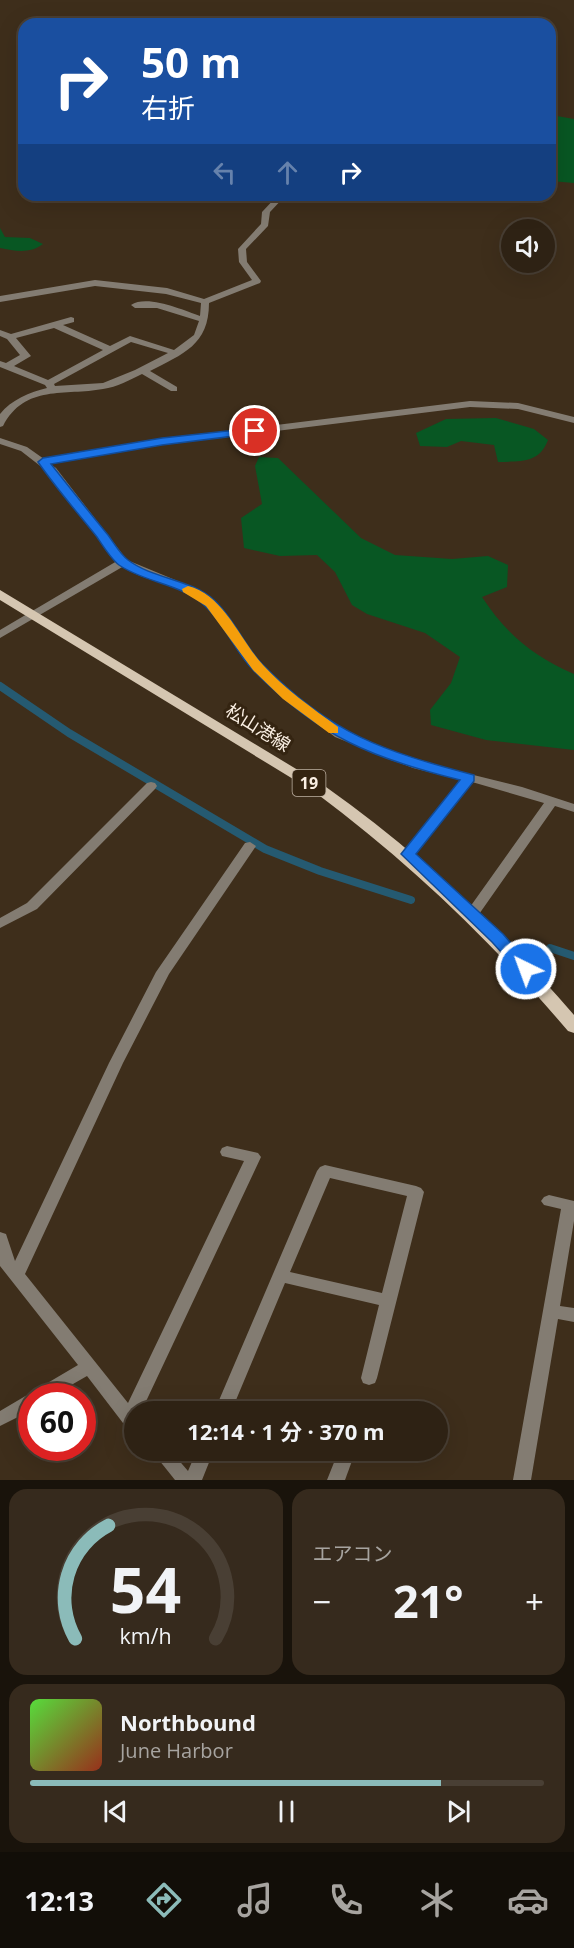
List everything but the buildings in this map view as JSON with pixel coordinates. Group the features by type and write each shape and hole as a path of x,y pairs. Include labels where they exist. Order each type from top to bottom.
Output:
{"main road":[{"name":"松山港線","path":"0,594 321,790 408,854 498,938 574,1026"}],"street":[{"path":"0,299 95,283 167,291 205,302 257,281 243,262 242,249 265,224 266,212 276,201"},
{"path":"3,365 50,385 105,386 176,352 198,337 204,320 205,302"},
{"path":"135,305 158,305 204,320"},
{"path":"5,335 71,320"},
{"path":"56,325 110,350"},
{"path":"3,365 26,356 5,335"},
{"path":"0,424 6,411 30,395 130,339 176,352"},
{"path":"141,370 174,389"},
{"path":"43,462 162,442 470,404 518,406 574,420"},
{"path":"0,441 24,449 43,462 123,562 170,584 193,591 210,603 257,667 288,696 339,734 417,765 574,808"},
{"path":"0,635 123,562"},
{"path":"408,854 469,778"},
{"path":"0,924 32,906 151,786"},
{"path":"472,914 552,801"},
{"path":"16,1275 116,1063 163,972 250,846"},
{"path":"141,1401 253,1158 227,1152"},
{"path":"227,1401 325,1171 416,1192 369,1378"},
{"path":"522,1480 570,1205 549,1201"},
{"path":"0,1238 6,1262 124,1411"},
{"path":"280,1276 388,1301"},
{"path":"551,1311 574,1315"},
{"path":"61,1383 89,1367"},
{"path":"0,1419 18,1409"},
{"path":"169,1461 186,1480"},
{"path":"193,1480 201,1461"},
{"path":"336,1480 344,1461"}],"green space":[{"path":"556,116 574,119 574,183 556,181"},
{"path":"0,228 5,237 30,238 43,244 28,250 0,248"},
{"path":"496,418 534,429 548,440 544,448 528,460 498,462 494,445 461,441 447,447 420,446 416,433 446,419"},
{"path":"259,457 278,458 361,538 395,555 452,559 488,556 508,565 507,587 482,597 501,623 522,643 546,660 574,674 574,750 486,740 431,725 430,710 451,683 460,657 425,633 367,614 352,605 335,572 317,555 280,556 244,548 241,518 262,504 255,466"}],"waterway":[{"path":"0,686 69,733 265,849 320,871 411,900"},
{"path":"550,948 574,956"}],"slow traffic":[{"path":"188,589 210,603 257,667 288,696 333,730"}],"route":[{"path":"255,431 162,442 43,462 52,470 123,562 170,584 193,591 210,603 257,667 313,716 339,734 374,750 417,765 469,778 408,854 498,938 526,969"}]}
